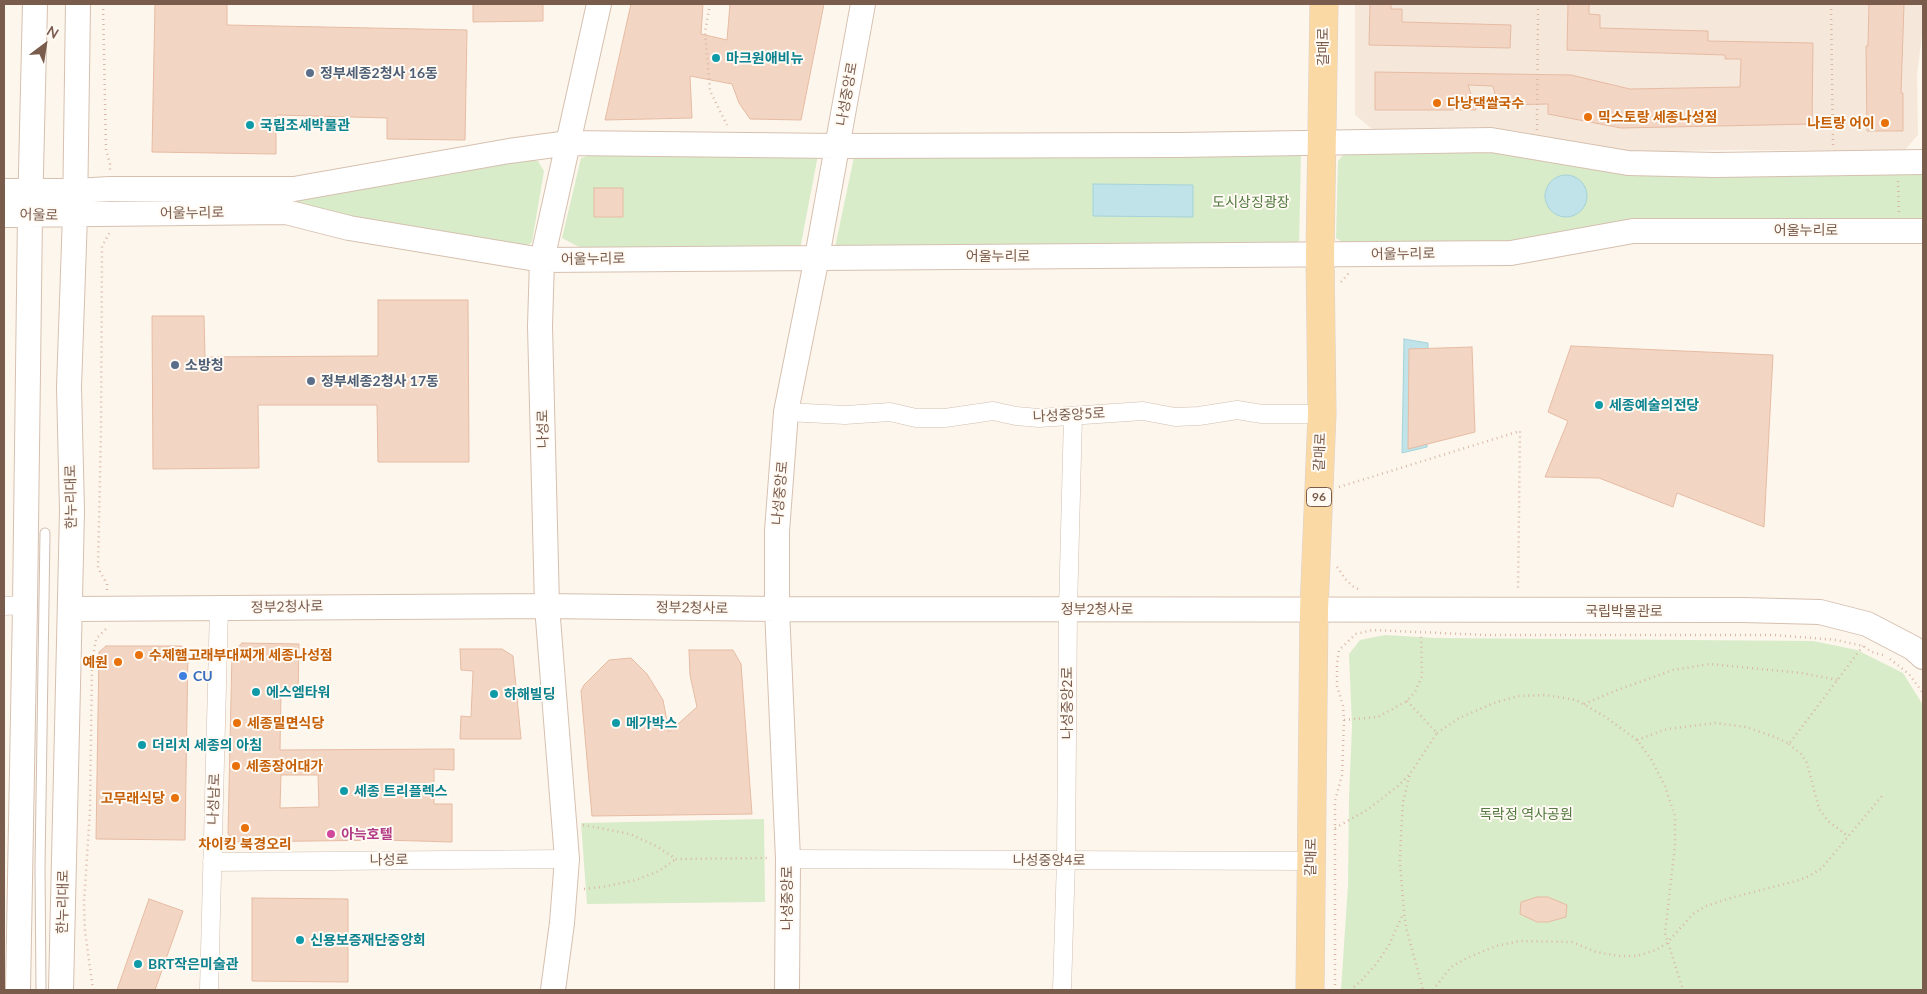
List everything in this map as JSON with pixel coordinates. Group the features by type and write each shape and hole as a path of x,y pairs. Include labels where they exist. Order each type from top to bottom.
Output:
{"main road":[{"name":"갈매로","path":"1310,990 1314,610 1322,414 1320,255 1324,4"}],"street":[{"path":"18,990 15,606 30,214 35,4"},
{"name":"한누리대로","path":"61,990 71,609 72,511 69,387 75,215 78,4"},
{"name":"나성로","path":"553,990 562,923 566,859 547,606 540,326 542,260 598,4"},
{"name":"나성중앙로","path":"787,990 778,858 776,531 786,412 817,257 863,4"},
{"name":"어울누리로","path":"75,191 110,189 294,189 348,181 509,151 569,143 837,146 1169,145 1322,141 1491,140 1628,163 1923,162"},
{"name":"어울로","path":"4,191 75,191"},
{"name":"어울누리로","path":"75,215 286,212 349,228 542,260 1511,253 1633,230 1923,231"},
{"name":"어울로","path":"4,214 75,215"},
{"name":"나성중앙5로","path":"786,412 845,415 890,412 916,418 945,418 993,411 1039,418 1143,411 1175,417 1199,416 1237,410 1262,414 1322,414"},
{"name":"나성중앙2로","path":"1062,990 1066,860 1068,609 1073,416"},
{"name":"정부2청사로","path":"71,609 547,606 777,609 1314,610"},
{"name":"나성남로","path":"209,990 219,608"},
{"name":"국립박물관로","path":"1314,610 1743,610 1820,612 1867,624 1913,648 1923,657"},
{"name":"나성중앙4로","path":"778,858 1311,861"},
{"name":"나성로","path":"212,862 566,859"}],"lane":[{"path":"42,990 40,868 45,533"}],"path":[{"path":"103,4 106,150 110,164"},
{"path":"710,4 706,32 710,91 729,130"},
{"path":"1537,138 1538,4"},
{"path":"1832,4 1833,146"},
{"path":"1898,176 1900,216"},
{"path":"107,584 98,568 102,246 110,232"},
{"path":"1340,283 1347,274 1354,271"},
{"path":"1338,478 1338,488 1520,431 1518,590"},
{"path":"1337,560 1337,567 1347,581 1355,588 1362,590"},
{"path":"1510,590 1525,590"},
{"path":"93,990 85,931 84,902 90,811 92,662 96,639 106,628"},
{"path":"1334,990 1335,801 1342,775 1344,720 1343,706 1337,686 1337,664 1339,650 1345,642 1356,634 1372,630 1486,635 1775,635 1836,640 1863,646 1872,652 1887,656 1909,674 1923,693"},
{"path":"1344,720 1378,717 1407,701 1415,692 1422,676 1421,633"},
{"path":"1788,744 1863,646"},
{"path":"1584,704 1652,677 1694,666 1731,665 1838,680"},
{"path":"1335,828 1367,810 1398,786 1410,774 1437,733 1459,718 1518,696 1546,695 1576,700 1604,716 1637,740 1651,759 1665,786 1675,816 1675,845 1665,932 1682,990"},
{"path":"1407,701 1437,733"},
{"path":"1637,740 1667,729 1715,723 1746,727 1775,737 1801,754 1807,763 1819,809 1828,821 1848,836"},
{"path":"1410,774 1403,802 1400,864 1406,927 1423,990"},
{"path":"1433,990 1451,967 1496,946 1520,941 1572,942 1596,952 1618,956 1638,956 1656,950 1667,943 1693,914 1706,906 1796,881 1821,869 1882,796"},
{"path":"583,825 630,834 656,846 676,859 778,858"},
{"path":"584,889 636,880 659,871 676,859"},
{"path":"1350,990 1377,963 1389,945 1404,912"}],"shaded area":[{"path":"1355,4 1923,4 1923,27 1917,75 1918,135 1904,151 1729,150 1626,152 1511,130 1372,129 1355,115"}],"green space":[{"path":"613,149 818,155 800,249 581,248 562,238 581,158"},
{"path":"1347,150 1501,150 1923,166 1923,226 1516,247 1345,244 1336,238 1338,161"},
{"name":"도시상징광장","path":"1301,153 1299,249 834,252 854,157"},
{"path":"530,159 538,161 544,171 532,242 525,248 361,220 292,202 294,197"},
{"name":"독락정 역사공원","path":"1385,635 1435,638 1813,641 1857,650 1903,673 1923,705 1923,990 1341,990 1348,885 1352,727 1349,654 1360,640"},
{"path":"764,819 765,902 587,904 581,823"}],"water":[{"path":"1570,175 1578,178 1584,184 1587,196 1584,208 1578,214 1562,217 1554,214 1548,208 1545,192 1548,184 1554,178"},
{"path":"1093,184 1193,185 1193,217 1093,216"},
{"path":"1404,339 1428,343 1427,447 1402,453"}],"building":[{"name":"정부세종2청사 16동","path":"155,4 227,4 227,25 467,30 465,140 387,139 387,118 276,115 276,154 152,152"},
{"path":"473,4 543,4 543,21 473,22"},
{"name":"마크원애비뉴","path":"631,4 703,4 701,34 727,40 730,4 824,4 801,120 750,119 739,103 732,84 690,76 692,118 605,120"},
{"path":"1370,4 1391,4 1391,9 1402,9 1402,22 1511,25 1510,48 1369,45"},
{"path":"1568,4 1589,4 1589,14 1600,15 1600,28 1708,31 1708,41 1813,43 1812,124 1621,128 1548,114 1548,104 1498,105 1493,86 1468,85 1476,110 1375,110 1375,72 1571,75 1630,89 1740,87 1741,59 1725,59 1725,55 1567,50"},
{"path":"1869,4 1904,4 1901,93 1903,93 1903,131 1867,131 1866,46 1868,46"},
{"path":"594,188 623,188 623,217 594,217"},
{"name":"정부세종2청사 17동","path":"378,300 468,300 469,462 378,462 377,405 258,405 259,468 153,469 152,316 204,316 205,357 378,356"},
{"path":"1571,346 1773,355 1764,527 1677,493 1673,507 1599,478 1545,477 1568,421 1548,412"},
{"path":"1472,347 1475,432 1408,449 1409,349"},
{"path":"242,643 299,644 298,692 281,692 280,750 454,749 454,770 434,769 434,804 452,804 452,842 384,840 238,842 228,834 232,653","holes":["281,775 318,775 319,807 280,808"]},
{"name":"더리치 세종의 아침","path":"106,646 181,646 188,651 185,840 96,839 99,652"},
{"name":"하해빌딩","path":"460,649 502,649 513,656 521,739 460,739 461,716 471,717 473,671 461,670"},
{"path":"689,650 733,650 741,664 752,814 592,816 581,691 584,685 609,660 631,658 647,674 663,700 669,732 697,707 690,675"},
{"path":"1537,897 1548,897 1567,905 1566,917 1548,922 1537,922 1520,914 1521,902"},
{"name":"신용보증재단중앙회","path":"252,898 348,899 348,982 252,981"},
{"path":"149,899 183,911 155,990 117,990"}],"place":[{"name":"마크원애비뉴","path":"716,58"},
{"name":"정부세종2청사 16동","path":"310,73"},
{"name":"다낭댁쌀국수","path":"1437,103"},
{"name":"믹스토랑 세종나성점","path":"1588,117"},
{"name":"나트랑 어이","path":"1885,123"},
{"name":"국립조세박물관","path":"250,125"},
{"name":"소방청","path":"175,365"},
{"name":"정부세종2청사 17동","path":"311,381"},
{"name":"세종예술의전당","path":"1599,405"},
{"name":"수제햄고래부대찌개 세종나성점","path":"139,655"},
{"name":"예원","path":"118,662"},
{"name":"CU","path":"183,676"},
{"name":"에스엠타워","path":"256,692"},
{"name":"하해빌딩","path":"494,694"},
{"name":"세종밀면식당","path":"237,723"},
{"name":"메가박스","path":"616,723"},
{"name":"더리치 세종의 아침","path":"142,745"},
{"name":"세종장어대가","path":"236,766"},
{"name":"세종 트리플렉스","path":"344,791"},
{"name":"고무래식당","path":"175,798"},
{"name":"차이킹 북경오리","path":"245,828"},
{"name":"아늑호텔","path":"331,834"},
{"name":"신용보증재단중앙회","path":"300,940"},
{"name":"BRT작은미술관","path":"138,964"}]}
